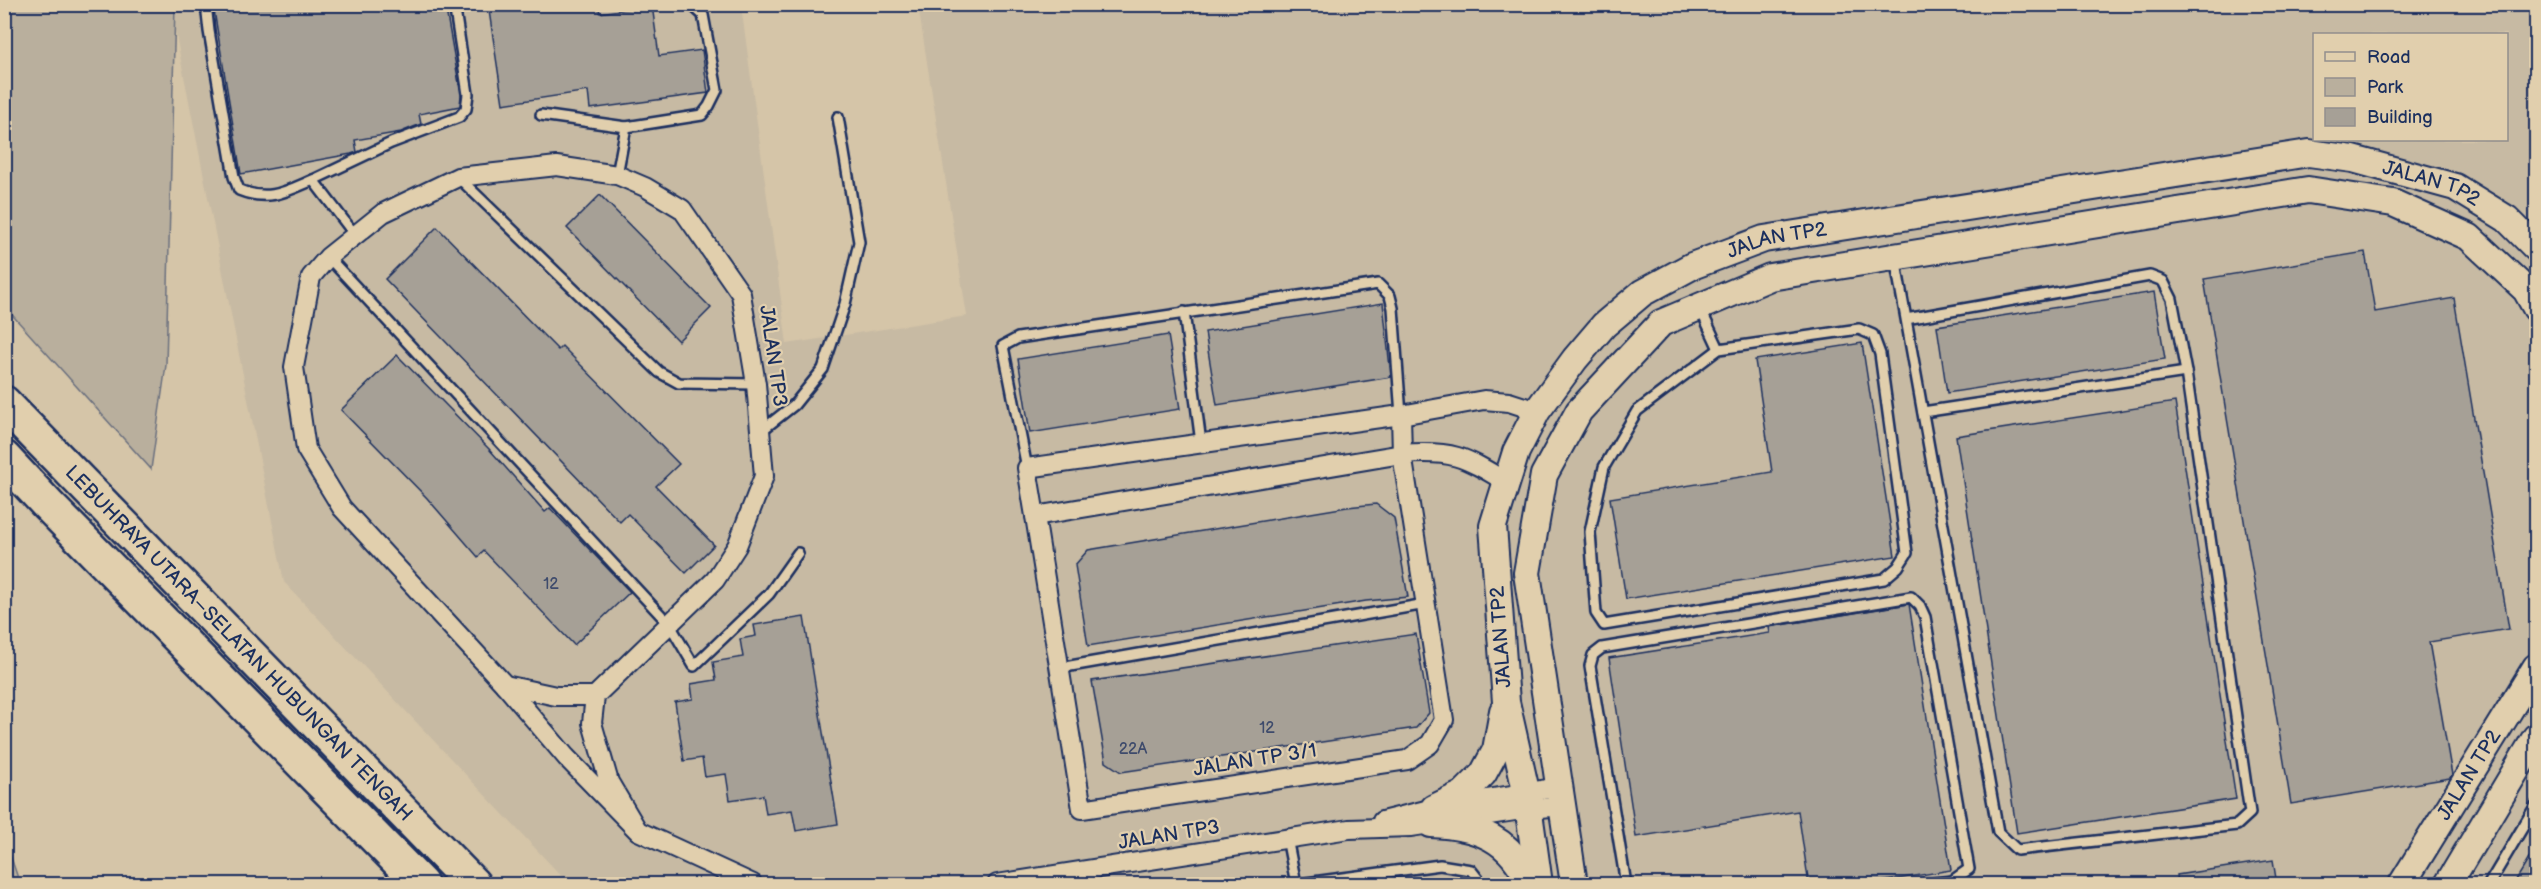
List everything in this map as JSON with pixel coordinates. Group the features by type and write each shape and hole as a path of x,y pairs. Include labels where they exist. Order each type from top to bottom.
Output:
{"highway":[{"name":"LEBUHRAYA UTARA–SELATAN HUBUNGAN TENGAH","path":"4,403 473,885"},
{"name":"LEBUHRAYA UTARA–SELATAN HUBUNGAN TENGAH","path":"4,458 421,885"}],"street":[{"name":"JALAN TP2","path":"1539,885 1527,800 1506,702 1493,526 1516,452 1537,411 1575,359 1604,325 1642,293 1692,266 1764,239 2309,153 2353,159 2455,187 2507,219 2536,248"},
{"name":"JALAN TP3","path":"595,696 716,580 737,546 764,476 756,384 741,294 682,209 645,187 617,175 557,166 458,177 383,213 328,257 310,278 294,367 306,449 342,508 505,685 566,757 638,831 753,885"},
{"name":"JALAN TP2","path":"1574,885 1527,573 1544,475 1579,411 1661,323 1770,278 2308,190 2393,203 2469,237 2526,290 2536,308"},
{"path":"1027,468 1401,415 1484,400 1509,402 1537,411"},
{"name":"JALAN TP 3/1","path":"1027,468 1082,809 1407,760 1430,744 1444,720 1402,454 1401,415"},
{"path":"1035,516 1402,454 1434,452 1457,455 1506,482"},
{"name":"JALAN TP2","path":"2402,885 2536,667"},
{"path":"505,685 556,696 595,696 592,723 600,756 609,782 638,831"},
{"path":"1432,816 1463,794 1483,774 1496,750 1506,702"},
{"name":"JALAN TP2","path":"2448,885 2536,737"},
{"name":"JALAN TP3","path":"997,885 1069,879 1287,838 1527,800 1561,797"},
{"path":"1432,816 1503,844 1515,858 1530,885"}],"lane":[{"path":"206,4 234,177 239,190 256,197 279,195 391,143 459,117 466,109 468,94 454,4"},
{"path":"541,115 626,127 702,116 717,90 703,15 691,4"},
{"path":"761,431 794,405 823,369 845,303 859,242 838,117"},
{"path":"617,175 626,127"},
{"path":"458,177 659,372 679,383 756,384"},
{"path":"313,180 356,235"},
{"path":"328,257 670,625 694,666 769,594 798,553"},
{"path":"1895,257 1906,319 1923,411 1998,832 2017,850 2237,825 2250,813 2186,372 2172,299 2163,281 2150,276 1906,319"},
{"path":"1027,468 1003,346 1018,338 1378,284 1390,296 1393,308 1401,415"},
{"path":"1700,306 1719,349"},
{"path":"1184,312 1201,442"},
{"path":"1859,329 1873,335 1880,354 1907,553 1898,567 1884,579 1604,625 1596,613 1590,532 1604,467 1637,411 1719,349 1859,329"},
{"path":"1923,411 2186,372"},
{"path":"1626,885 1590,666 1593,655 1602,648 1911,597 1920,606 1925,617 1969,869 1952,881 1923,885"},
{"path":"1059,668 1425,604"},
{"path":"2489,885 2536,805"},
{"path":"1287,838 1297,885 1440,865 1471,870 1482,885"}],"shaded area":[{"path":"170,5 741,5 787,344 967,316 918,5 2536,5 2536,884 569,884 284,582"}],"green space":[{"path":"4,5 175,5 166,365 151,469 5,307"},
{"path":"5,840 20,884 5,884"}],"building":[{"path":"213,4 445,4 461,95 460,106 419,114 421,124 401,132 355,140 357,152 351,154 241,174"},
{"path":"488,4 598,4 600,13 652,5 659,56 702,50 708,93 590,109 588,91 503,104"},
{"path":"600,195 711,308 678,341 567,228"},
{"path":"437,227 558,350 562,346 679,464 656,486 714,545 686,573 628,514 620,522 385,279"},
{"path":"2365,252 2375,312 2454,298 2509,629 2429,642 2452,775 2450,778 2291,804 2204,279"},
{"path":"2154,292 2165,359 1947,393 1937,326"},
{"path":"1383,303 1391,377 1217,405 1205,332"},
{"path":"1168,335 1180,409 1030,433 1018,359"},
{"path":"1862,343 1895,556 1626,599 1610,498 1772,472 1755,360"},
{"path":"397,355 490,450 545,512 550,508 630,592 574,645 484,551 478,557 427,498 341,410"},
{"path":"2175,402 2236,799 2017,833 1956,436"},
{"path":"1376,504 1394,518 1408,597 1366,601 1088,646 1075,565 1088,550"},
{"path":"1909,604 1951,870 1862,885 1809,885 1798,811 1636,837 1609,658 1770,633 1769,627"},
{"path":"804,617 838,824 796,831 792,810 766,814 763,795 730,800 726,774 705,777 702,758 684,761 675,702 693,699 691,684 716,680 713,662 743,657 740,639 756,636 754,625"},
{"path":"1416,634 1429,713 1416,728 1121,772 1106,762 1092,681"},
{"path":"2536,847 2536,885 2513,885"},
{"path":"2273,860 2277,885 2178,885 2177,875"}]}
